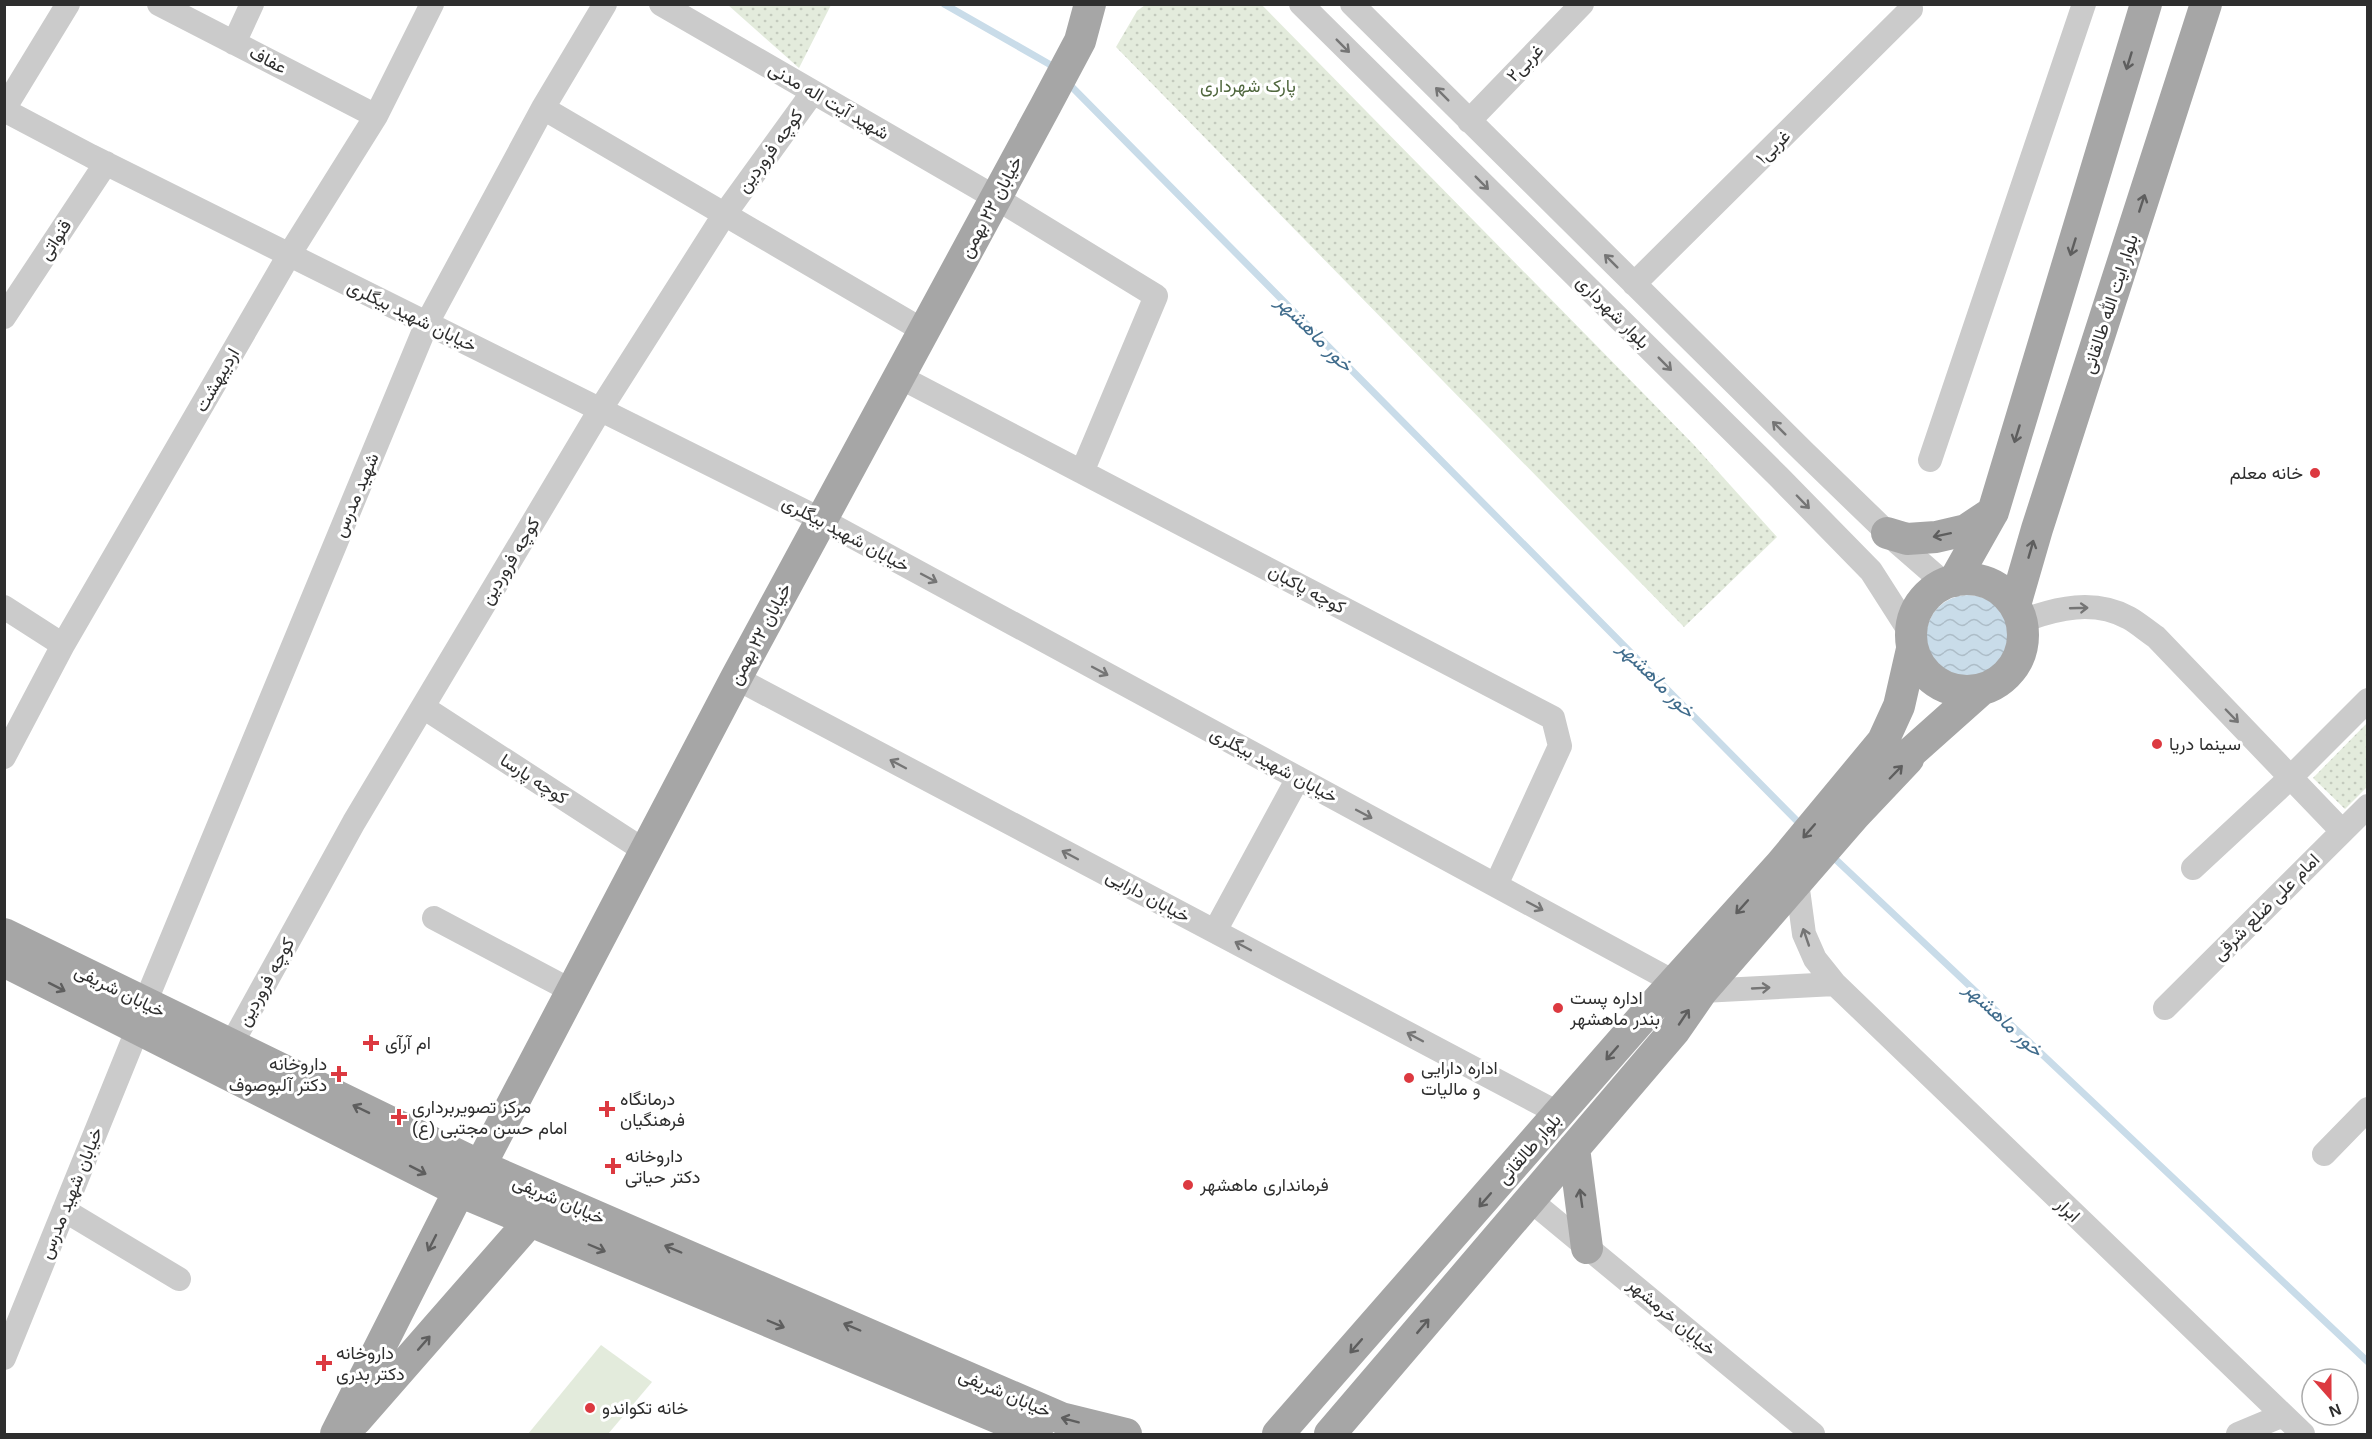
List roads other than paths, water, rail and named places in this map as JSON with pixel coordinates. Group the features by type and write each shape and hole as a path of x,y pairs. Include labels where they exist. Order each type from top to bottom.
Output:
{"main road":[{"path":"1080,41 1090,4"},
{"path":"1080,41 1112,4"},
{"path":"1846,806 1883,741 1899,705 1914,615 1923,599 1949,582 1993,512 2146,4"},
{"name":"بلوار ایت الله طالقانی","path":"2019,613 2037,529 2206,4"},
{"name":"خیابان ۲۲ بهمن","path":"336,1434 459,1191 480,1166 736,678 1080,41"},
{"path":"1887,533 1907,539 1936,537 1966,530 1993,512"},
{"path":"1911,640 1919,666 1931,679 1946,688 1963,692 1981,690 1997,683 2011,671 2020,656 2024,639 2019,613 2004,591 1988,583 1971,579 1949,582"},
{"path":"1846,806 1908,759 1907,756 1981,690"},
{"name":"بلوار طالقانی","path":"1278,1434 1560,1114 1688,986 1792,875 1846,806"},
{"name":"خیابان شریفی","path":"4,934 141,1016 459,1191 537,1207 886,1356 1061,1418 1126,1434"},
{"name":"خیابان شریفی","path":"4,961 141,1016 231,1045 480,1166 537,1207"},
{"name":"بلوار طالقانی","path":"1330,1434 1676,1030 1688,986"},
{"path":"1574,1148 1587,1248"},
{"path":"344,1434 537,1207"},
{"name":"خیابان شریفی","path":"886,1356 1037,1434"}],"street":[{"path":"4,110 68,4"},
{"name":"عفاف","path":"159,4 376,116"},
{"path":"234,43 252,4"},
{"name":"اردیبهشت","path":"4,757 63,645 289,255 376,116 432,4"},
{"name":"شهید مدرس","path":"141,1016 427,323 543,108 605,4"},
{"name":"شهید آیت اله مدنی","path":"661,4 996,198 1156,296 1082,472"},
{"name":"بلوار شهرداری","path":"1301,4 1871,571 1911,640"},
{"name":"بلوار شهرداری","path":"1352,4 1887,533 1949,582"},
{"name":"۲غربی","path":"1469,121 1582,4"},
{"path":"1930,460 2084,4"},
{"name":"۱غربی","path":"1634,284 1911,9"},
{"name":"کوچه فروردین","path":"231,1045 354,822 600,410 724,215 813,92"},
{"path":"543,108 924,331"},
{"name":"خیابان شهید بیگلری","path":"4,110 289,255 822,520 1496,885 1688,986"},
{"name":"قنواتی","path":"4,317 106,163"},
{"name":"کوچه پاکبان","path":"900,376 1553,718 1560,746 1496,885"},
{"path":"1779,477 1804,452"},
{"path":"4,607 63,645"},
{"path":"2019,613 2092,607 2127,617 2156,637 2342,831"},
{"name":"خیابان دارایی","path":"736,678 1560,1114"},
{"path":"2193,868 2291,777 2367,700"},
{"name":"کوچه پارسا","path":"423,707 645,851"},
{"path":"1215,932 1298,778"},
{"name":"امام علی ضلع شرقی","path":"2165,1008 2367,806"},
{"name":"ابرار","path":"1792,875 1804,934 1815,959 1835,984 2281,1416 2303,1434"},
{"path":"434,918 572,991"},
{"path":"1688,986 1835,984"},
{"name":"خیابان شهید مدرس","path":"4,1358 141,1016"},
{"path":"2324,1155 2367,1109"},
{"name":"خیابان خرمشهر","path":"1530,1200 1813,1434"},
{"path":"64,1210 179,1279"},
{"path":"2238,1434 2281,1416"}],"water":[{"path":"1968,595 1984,598 2003,614 2010,637 2007,653 1991,672 1968,679 1952,676 1933,660 1926,637 1929,621 1945,602"}],"waterway":[{"name":"خور ماهشهر","path":"944,4 1056,70"},
{"name":"خور ماهشهر","path":"1068,83 1802,826"},
{"name":"خور ماهشهر","path":"1831,855 2368,1362"}],"place":[{"name":"خانه معلم","path":"2315,473"},
{"name":"سینما دریا","path":"2157,744"},
{"name":"اداره پست بندر ماهشهر","path":"1558,1008"},
{"name":"ام آرآی","path":"371,1043"},
{"name":"داروخانه دکتر آلبوصوف","path":"339,1074"},
{"name":"اداره دارایی و مالیات","path":"1409,1078"},
{"name":"درمانگاه فرهنگیان","path":"607,1109"},
{"name":"مرکز تصویربرداری امام حسن مجتبی (ع)","path":"399,1117"},
{"name":"داروخانه دکتر حیاتی","path":"613,1166"},
{"name":"فرمانداری ماهشهر","path":"1188,1185"},
{"name":"داروخانه دکتر بدری","path":"324,1363"},
{"name":"خانه تکواندو","path":"590,1408"}],"park label":[{"name":"پارک شهرداری","path":"1248,86"}]}
